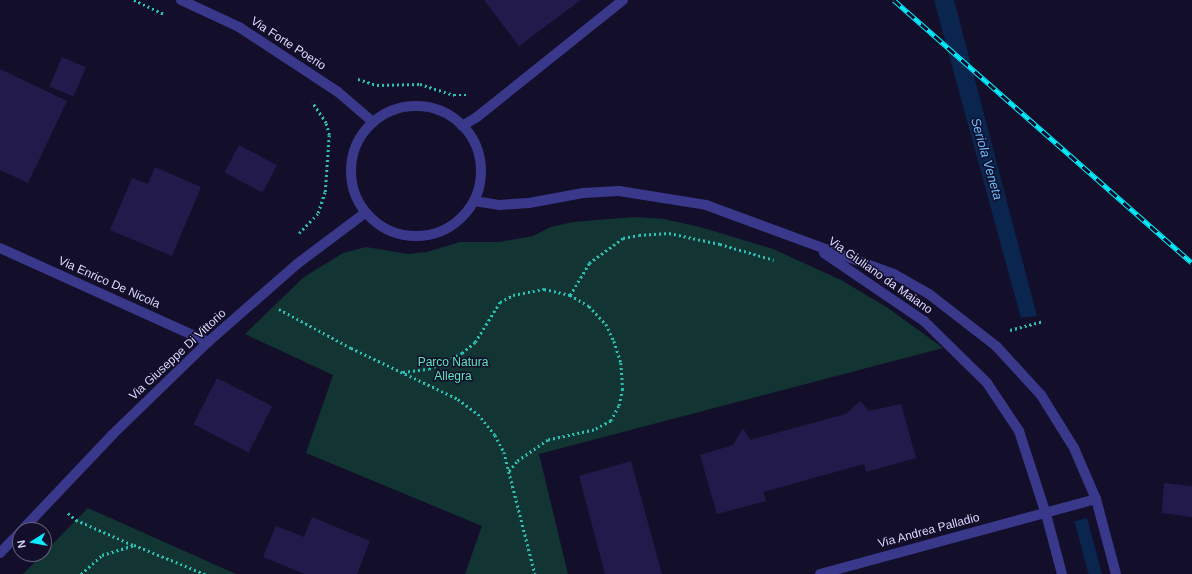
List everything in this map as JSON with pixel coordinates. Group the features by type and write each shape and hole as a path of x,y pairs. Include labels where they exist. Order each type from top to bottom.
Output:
{"street":[{"name":"Via Forte Poerio","path":"181,0 240,27 338,92 372,122"},
{"path":"462,126 477,117 623,0"},
{"path":"422,106 443,112 462,126 474,141 480,163 480,179 474,201 456,223 435,234 415,237 399,235 375,223 365,213 353,191 350,170 354,148 372,122 400,108 422,106"},
{"name":"Via Giuliano da Maiano","path":"474,201 499,205 529,203 583,193 619,191 706,205 894,274 929,294 996,346 1041,395 1061,424 1074,448 1096,499 1116,574"},
{"name":"Via Giuseppe Di Vittorio","path":"30,522 112,435 208,342 297,264 365,213"},
{"name":"Via Giuliano da Maiano","path":"809,243 887,293 924,321 987,383 1019,431 1046,514 1062,574"},
{"name":"Via Enrico De Nicola","path":"0,248 208,342"},
{"path":"1046,514 1096,499"},
{"name":"Via Andrea Palladio","path":"820,574 1046,514"},
{"path":"0,553 12,540"}],"path":[{"path":"134,0 168,16"},
{"path":"354,76 377,84 420,84 454,95 472,94"},
{"path":"298,234 309,225 322,203 329,135 320,110 307,98"},
{"path":"570,295 589,263 606,248 623,238 647,234 669,233 720,244 774,260"},
{"path":"403,372 429,369 462,353 475,342 500,302 513,295 544,289 570,295 589,306 606,324 614,340 621,363 623,388 619,406 611,421 594,430 548,440 517,462 509,472"},
{"path":"260,298 351,348 458,399 478,414 496,435 504,452 535,574"},
{"path":"1010,330 1044,321"},
{"path":"53,497 76,520 205,574"},
{"path":"81,574 102,555 134,545"}],"green space":[{"name":"Parco Natura Allegra","path":"634,217 664,219 700,227 773,249 841,280 888,308 943,348 539,454 568,574 465,574 482,526 306,453 333,375 245,334 304,277 343,253 366,247 408,254 427,252 460,242 499,242 533,236 551,227 573,222"},
{"path":"88,508 236,574 23,574 35,562 52,562 52,545"}],"water":[{"name":"Seriola Veneta","path":"934,0 954,0 1037,316 1021,318"},
{"path":"1087,518 1102,574 1089,574 1074,521"}],"building":[{"path":"484,0 581,0 519,46"},
{"path":"62,57 86,67 73,97 49,86"},
{"path":"0,69 67,101 28,183 0,170"},
{"path":"239,145 277,165 262,193 224,172"},
{"path":"155,167 201,187 172,256 110,230 132,178 148,184"},
{"path":"217,378 272,406 249,452 193,424"},
{"path":"860,401 869,411 901,404 916,458 866,472 864,464 763,492 766,501 717,514 700,455 733,445 743,428 750,440 846,414"},
{"path":"631,461 662,574 605,574 579,476"},
{"path":"1164,483 1192,486 1192,517 1162,513"},
{"path":"312,517 370,541 357,574 305,574 263,557 276,526 304,537"}],"railway":[{"path":"894,0 1192,263"}]}
